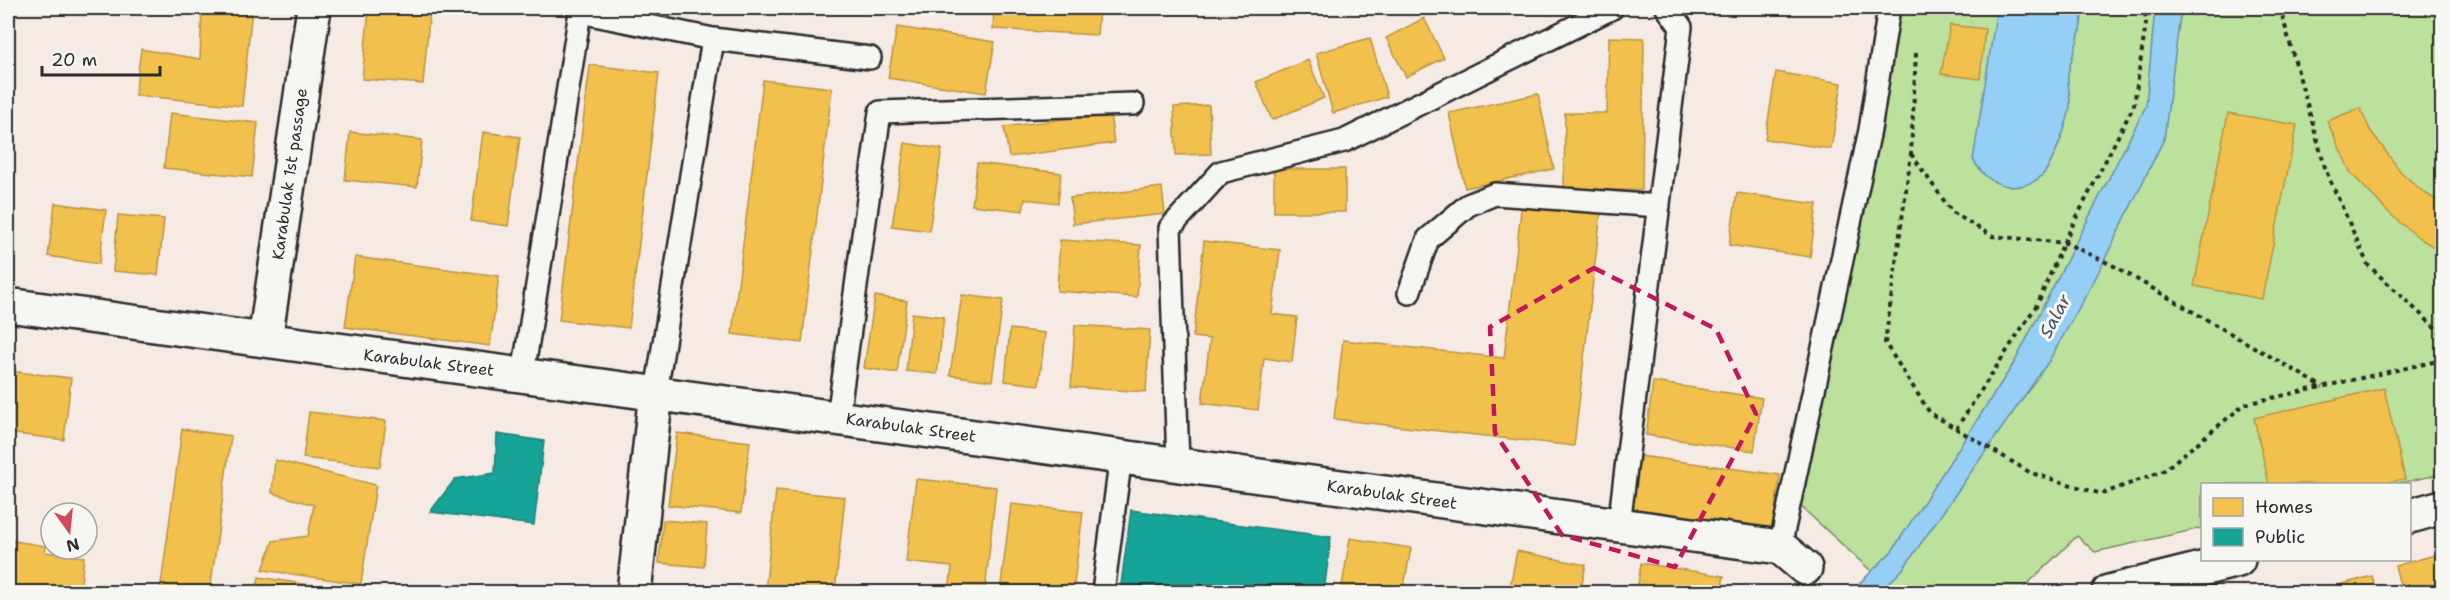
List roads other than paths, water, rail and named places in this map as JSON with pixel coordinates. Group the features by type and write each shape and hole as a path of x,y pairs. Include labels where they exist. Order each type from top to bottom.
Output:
{"street":[{"name":"Karabulak 1st passage","path":"265,340 314,8"},
{"name":"Karabulak Street","path":"8,305 1780,547"},
{"path":"634,592 656,392"},
{"path":"2411,515 2442,507"},
{"path":"1780,547 1805,568"},
{"path":"2109,592 2234,561"}],"lane":[{"path":"1178,464 1170,228 1221,172 1344,141 1612,8"},
{"path":"1619,525 1681,27 1667,8"},
{"path":"1780,547 1870,130 1889,8"},
{"path":"523,374 580,12 713,39 870,58"},
{"path":"656,392 713,39"},
{"path":"838,417 880,112 1133,104"},
{"path":"1409,293 1428,239 1468,205 1495,194 1659,206"},
{"path":"1103,592 1121,456"}],"water":[{"path":"1997,8 2082,8 2081,27 2068,75 2070,107 2067,122 2049,166 2042,176 2023,186 2002,185 1992,180 1973,160"},
{"name":"Salar","path":"2155,8 2181,8 2164,139 2094,281 2049,361 1903,569 1880,592 1851,592 1892,551 2014,363 2146,106"}]}
